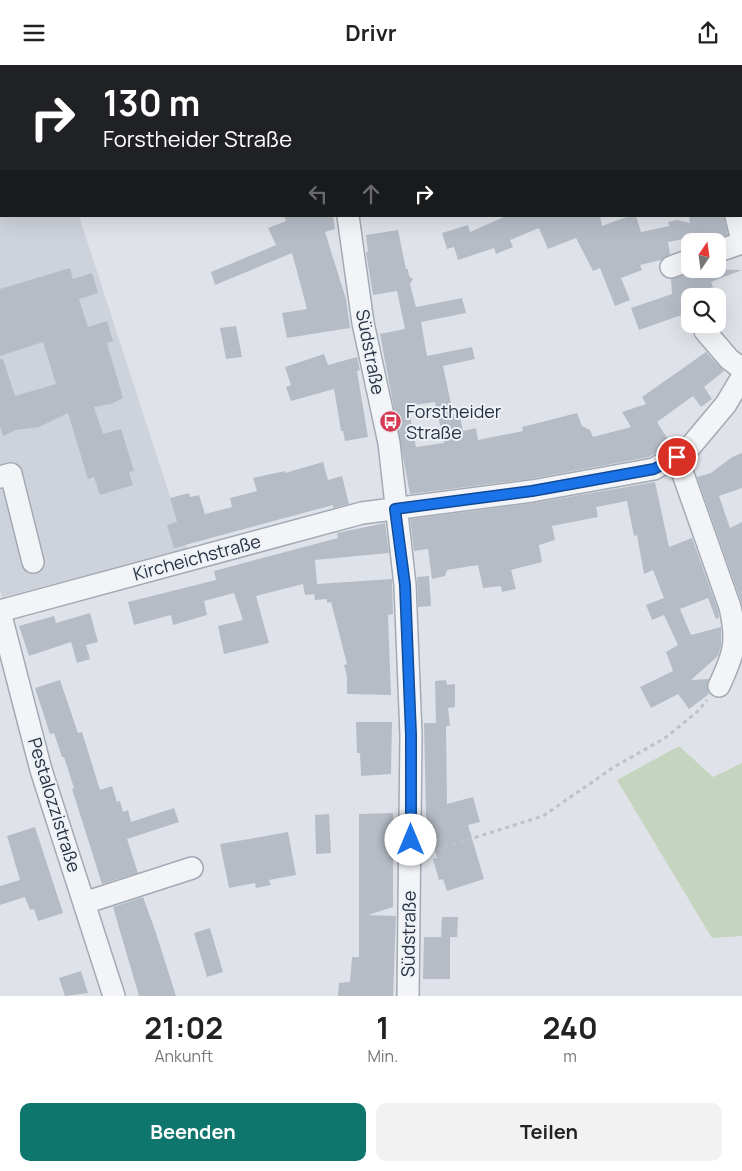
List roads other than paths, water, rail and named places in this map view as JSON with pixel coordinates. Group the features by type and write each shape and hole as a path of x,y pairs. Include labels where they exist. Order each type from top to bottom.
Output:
{"street":[{"name":"Südstraße","path":"348,217 363,323 389,443 405,585 411,735 408,996"},
{"path":"726,248 742,242 736,217"},
{"path":"707,333 729,359 742,369"},
{"path":"395,509 532,491 654,469 677,457 690,447 726,404 742,377"},
{"path":"677,457 727,598 736,631 730,662 719,686"},
{"path":"0,477 11,474 33,563"},
{"name":"Kircheichstraße","path":"0,611 362,513 395,509"},
{"name":"Pestalozzistraße","path":"0,611 41,770 114,996"},
{"path":"84,903 192,868"}],"place":[{"name":"Forstheider Straße","path":"390,422"}]}
